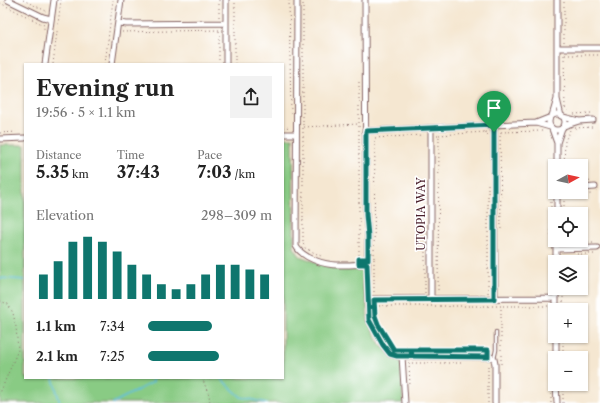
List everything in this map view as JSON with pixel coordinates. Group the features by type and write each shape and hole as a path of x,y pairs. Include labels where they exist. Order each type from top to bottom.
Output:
{"street":[{"path":"8,0 43,18 51,19"},
{"path":"45,63 54,0"},
{"path":"112,63 121,0"},
{"path":"226,0 226,63"},
{"path":"297,0 293,134 296,246 300,252 306,256 327,265 368,262"},
{"path":"365,0 366,215 368,236 369,320 383,345 390,354 397,356 491,358 495,364 495,403"},
{"path":"557,0 557,99 565,122 557,143 557,159"},
{"path":"118,23 226,23"},
{"path":"557,48 600,48"},
{"path":"557,99 549,122 557,143"},
{"path":"366,131 536,123 557,114 579,121"},
{"path":"536,123 559,130 579,121 593,120"},
{"path":"494,125 494,299"},
{"name":"UTOPIA WAY","path":"431,128 428,136 431,299"},
{"path":"284,134 293,134"},
{"path":"0,139 24,138"},
{"path":"588,188 595,187"},
{"path":"555,255 556,248 597,248"},
{"path":"555,295 555,303"},
{"path":"368,300 555,298"},
{"path":"402,356 405,403"},
{"path":"556,391 557,403"}],"lane":[{"path":"491,358 496,350 496,332"}],"path":[{"path":"2,0 0,3 44,25 43,33"},
{"path":"53,63 62,0"},
{"path":"105,63 113,0"},
{"path":"219,0 219,24"},
{"path":"235,0 235,63"},
{"path":"289,0 291,120"},
{"path":"303,0 303,243 305,248 324,258"},
{"path":"122,32 219,30 219,63"},
{"path":"564,55 600,55"},
{"path":"359,78 359,262 368,262"},
{"path":"303,127 359,124"},
{"path":"284,128 291,127 293,134"},
{"path":"564,159 565,141 569,130 592,127"},
{"path":"501,132 533,130 544,131"},
{"path":"0,132 19,132"},
{"path":"485,132 488,135"},
{"path":"428,136 438,135 438,293"},
{"path":"375,138 374,300 375,316 378,324"},
{"path":"488,181 488,293"},
{"path":"588,181 592,181"},
{"path":"425,231 425,293"},
{"path":"588,242 594,242"},
{"path":"567,255 595,254"},
{"path":"0,301 8,304 13,313 18,350 0,393"},
{"path":"412,356 411,350 501,350 501,306 440,306"},
{"path":"382,332 392,348"},
{"path":"488,403 491,358"},
{"path":"410,390 409,363 465,363"},
{"path":"202,379 209,395 210,403"},
{"path":"563,391 563,403"}],"green space":[{"path":"284,138 293,138 294,247 300,256 326,266 364,266 368,321 381,346 401,357 403,403 0,403 0,145 24,145 24,379 284,379"}],"waterway":[{"path":"0,278 24,280"},
{"path":"53,379 60,403"},
{"path":"113,403 153,382 153,379"},
{"path":"221,379 241,397 267,403"}],"route":[{"path":"494,132 494,125 366,131 366,215 368,259 359,259 359,264 367,264 369,320 383,345 390,354 397,356 412,356 411,350 488,350 488,357 412,356 411,350 394,350 378,324 374,311 374,300 494,299 494,132"}]}
